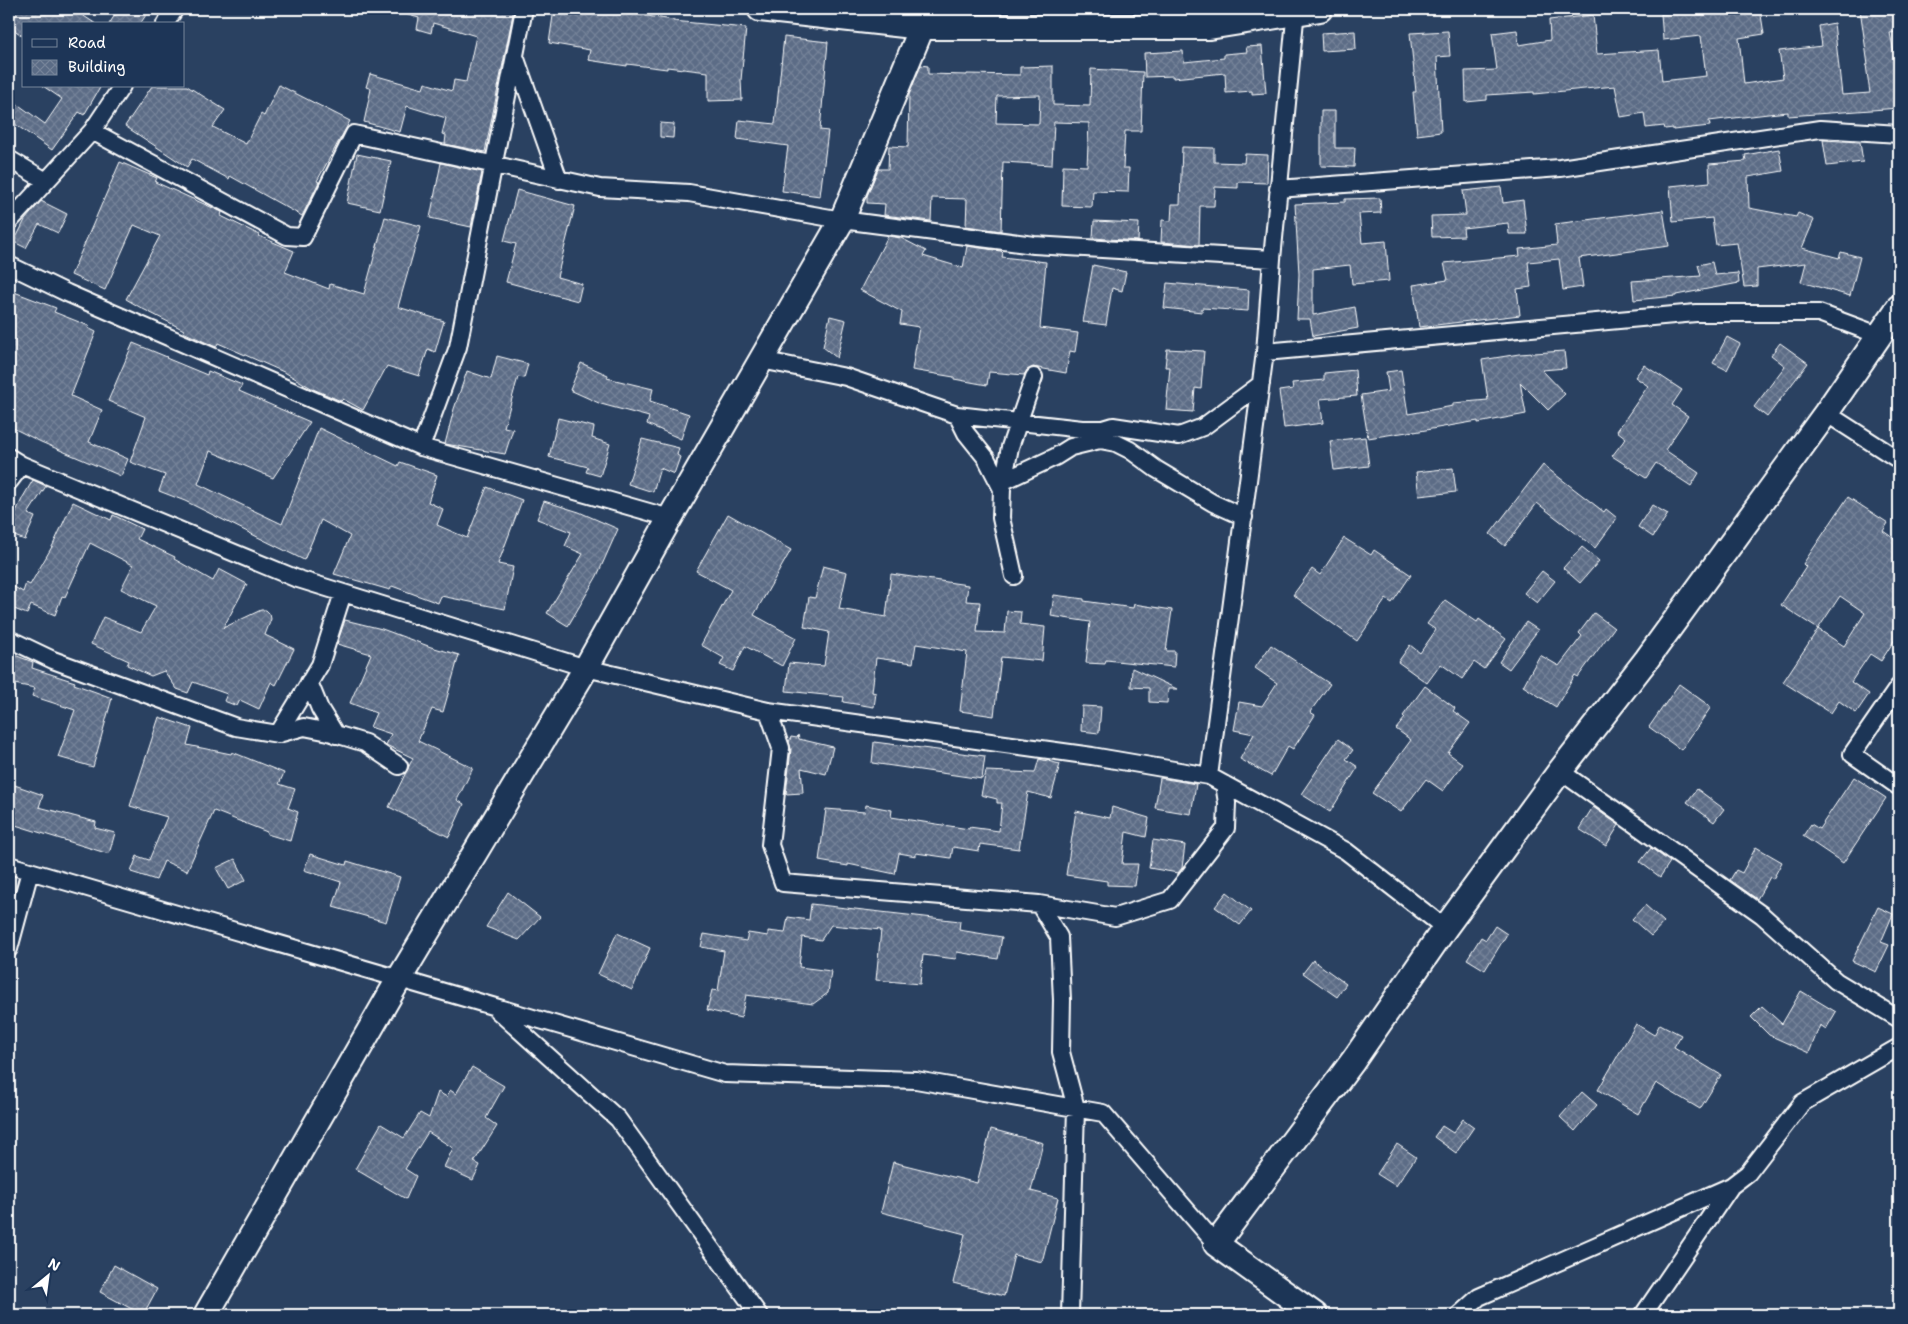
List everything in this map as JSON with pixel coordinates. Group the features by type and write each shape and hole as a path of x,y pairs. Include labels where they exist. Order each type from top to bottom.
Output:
{"main road":[{"path":"760,9 922,27 1209,27 1296,10 1320,9"},
{"path":"206,1315 399,979 586,668 842,220 922,27"},
{"path":"1315,1315 1216,1244 1353,1061 1445,928 1560,771 1647,659 1826,413 1881,336 1899,307"}],"street":[{"path":"166,22 175,9"},
{"path":"421,447 458,347 524,9"},
{"path":"1209,776 1265,352 1278,189 1296,10"},
{"path":"515,58 559,180"},
{"path":"9,222 92,131 121,88"},
{"path":"1278,189 1560,168 1820,129 1899,134"},
{"path":"92,131 287,236 303,237 354,134 600,188 690,193 842,220 1034,245 1272,259"},
{"path":"9,159 46,181"},
{"path":"9,265 67,293 421,447 670,518"},
{"path":"1265,352 1696,313 1819,313 1881,336"},
{"path":"762,360 846,377 957,415 1103,430 1113,426 1179,436 1203,427 1261,384"},
{"path":"1014,576 1000,518 1003,485 1017,422 1034,377"},
{"path":"1826,413 1899,460"},
{"path":"957,415 966,433 986,458 1003,485"},
{"path":"1003,485 1072,447 1100,440 1116,443 1130,450 1156,469 1205,498 1244,517"},
{"path":"9,482 15,461 295,578 586,668 768,711 1092,756 1209,776 1346,851 1445,928"},
{"path":"278,734 320,665 343,593"},
{"path":"9,639 53,660 236,728 278,734 304,727 336,734 365,743 399,766"},
{"path":"309,682 320,709 336,734"},
{"path":"1899,686 1852,754 1899,787"},
{"path":"768,711 781,748 770,845 783,883 1039,904 1115,917 1170,900 1226,828 1227,803 1224,784"},
{"path":"1560,771 1762,915 1836,981 1899,1019"},
{"path":"9,865 725,1074 916,1080 1103,1112 1216,1244"},
{"path":"9,949 30,871"},
{"path":"1039,904 1059,937 1062,1000 1061,1052 1076,1108 1070,1315"},
{"path":"492,1006 618,1119 759,1315"},
{"path":"1459,1315 1479,1297 1731,1186 1748,1173 1802,1104 1899,1048"},
{"path":"1643,1315 1731,1186"}],"building":[{"path":"9,9 73,9 93,22 22,22 22,36 9,26"},
{"path":"119,9 150,9 141,22 110,22"},
{"path":"399,9 514,9 485,152 445,144 446,135 442,134 446,118 407,106 400,132 364,122 371,89 366,87 370,74 423,89 425,83 452,91 454,80 466,82 476,36 433,23 431,33 417,29 419,18 398,12"},
{"path":"554,9 602,9 673,21 746,28 741,80 742,100 708,101 708,72 627,64 627,66 588,60 590,50 549,43"},
{"path":"1678,9 1760,9 1764,34 1739,38 1744,84 1783,78 1779,51 1822,46 1819,26 1834,23 1842,95 1870,93 1860,9 1888,9 1894,12 1897,32 1890,33 1899,76 1899,108 1788,116 1788,112 1709,121 1710,126 1673,130 1673,128 1665,129 1664,126 1646,128 1644,113 1621,117 1615,86 1534,94 1534,92 1487,95 1487,100 1466,102 1465,71 1497,70 1492,33 1517,30 1519,45 1550,40 1549,20 1593,15 1597,54 1659,50 1662,81 1706,76 1701,36 1663,40 1661,14 1678,12"},
{"path":"1355,31 1356,49 1322,51 1321,33"},
{"path":"1448,31 1450,56 1437,57 1441,132 1417,135 1413,92 1416,92 1410,33"},
{"path":"784,37 828,42 820,130 828,131 820,196 782,191 788,146 737,139 739,120 775,124"},
{"path":"1262,46 1266,93 1252,94 1252,91 1226,93 1225,73 1173,78 1173,76 1145,77 1144,53 1183,51 1184,62 1224,58 1224,54 1247,52 1246,47"},
{"path":"921,65 928,66 928,74 967,75 1020,75 1020,67 1053,66 1053,105 1090,106 1091,69 1143,72 1141,131 1125,131 1123,168 1129,168 1128,192 1093,191 1092,207 1062,206 1063,165 1087,166 1089,123 1054,122 1052,165 1003,162 1001,231 966,226 967,199 932,198 931,221 884,215 885,204 867,203 867,196 878,169 888,169 889,146 908,147 909,95","holes":["1040,95 1039,124 996,123 997,96"]},
{"path":"279,85 350,121 317,181 319,182 302,216 230,176 229,179 192,159 187,167 125,126 151,88 185,88 187,86 225,110 213,127 246,144 261,114 264,116"},
{"path":"46,88 100,88 84,115 79,112 52,150 9,120 9,98 45,124 62,99"},
{"path":"1321,111 1335,111 1335,148 1355,148 1354,167 1321,166"},
{"path":"660,123 674,124 673,138 660,137"},
{"path":"1823,140 1860,142 1863,162 1827,166"},
{"path":"1182,147 1214,148 1214,162 1244,163 1245,154 1268,155 1267,183 1238,182 1238,188 1215,187 1214,206 1200,206 1199,245 1161,242 1162,220 1171,221 1172,204 1180,204"},
{"path":"1779,149 1783,171 1748,177 1749,208 1796,217 1798,213 1814,220 1802,248 1839,258 1841,252 1860,257 1850,296 1801,282 1806,263 1757,269 1757,286 1744,287 1737,243 1716,245 1712,218 1673,222 1670,186 1710,182 1709,164 1746,161 1745,155"},
{"path":"357,154 391,161 380,210 347,203"},
{"path":"120,162 157,178 155,182 222,212 221,216 259,236 294,251 285,272 329,289 330,284 364,294 385,217 421,226 398,307 444,321 435,352 428,349 419,376 387,366 363,410 343,399 341,401 313,389 286,373 218,343 216,347 183,332 184,330 126,299 160,236 134,225 105,290 71,275"},
{"path":"441,163 482,172 471,227 430,218"},
{"path":"1501,187 1503,203 1523,200 1527,234 1509,234 1508,223 1463,228 1464,236 1432,237 1431,216 1466,215 1463,191"},
{"path":"517,190 575,206 557,277 582,284 578,301 506,282 516,244 504,241"},
{"path":"1380,198 1381,213 1359,214 1362,243 1386,241 1389,281 1352,284 1350,265 1313,269 1313,315 1355,307 1358,328 1313,336 1310,319 1297,319 1299,274 1295,204 1345,202 1345,199"},
{"path":"41,201 67,214 58,233 39,224 26,248 14,242 25,220"},
{"path":"1663,210 1669,246 1579,258 1583,287 1563,290 1559,259 1528,262 1531,287 1517,289 1520,315 1419,327 1413,285 1448,280 1444,263 1520,256 1519,249 1557,245 1555,224"},
{"path":"1094,221 1139,223 1138,241 1093,238"},
{"path":"888,236 901,238 926,251 923,256 963,268 967,246 1001,251 1003,253 1002,257 1046,262 1040,328 1078,333 1075,352 1070,351 1066,373 1033,367 1027,370 1024,375 989,372 987,385 912,370 919,327 900,324 902,312 860,290"},
{"path":"1712,262 1715,275 1738,273 1739,283 1676,296 1634,300 1632,281 1701,276 1698,265"},
{"path":"1093,265 1126,272 1122,291 1112,288 1106,325 1083,322"},
{"path":"1167,283 1249,290 1248,311 1202,308 1202,312 1164,308"},
{"path":"9,290 56,308 54,312 89,326 88,328 96,332 71,396 102,410 89,442 128,459 121,476 41,442 9,426"},
{"path":"830,316 846,320 837,358 823,347"},
{"path":"1727,337 1740,344 1727,370 1713,363"},
{"path":"133,343 207,375 208,371 242,385 239,391 310,422 273,478 210,451 198,484 282,524 319,428 398,466 400,462 437,475 428,502 443,509 437,525 467,538 487,487 522,500 498,564 513,567 505,609 441,596 438,603 392,586 390,590 334,574 350,536 321,520 304,560 185,501 159,491 165,475 130,462 146,417 108,401"},
{"path":"1780,343 1808,363 1767,417 1754,407 1785,366 1771,355"},
{"path":"1167,349 1204,351 1201,389 1195,388 1193,412 1166,410 1170,367 1165,367"},
{"path":"1564,351 1566,368 1542,370 1565,394 1548,410 1520,382 1526,414 1478,423 1478,421 1368,438 1361,395 1389,391 1386,372 1401,370 1408,414 1453,406 1453,403 1488,400 1482,360 1519,354"},
{"path":"497,356 528,364 524,378 518,377 504,427 513,429 505,454 445,444 467,371 491,379"},
{"path":"581,363 608,375 607,378 653,389 650,401 689,414 681,439 647,424 649,417 601,404 570,390"},
{"path":"1644,365 1682,390 1672,405 1688,416 1665,450 1699,473 1691,486 1656,463 1646,478 1612,456 1626,438 1617,431 1648,386 1635,377"},
{"path":"1355,370 1357,396 1320,399 1323,423 1284,428 1279,391 1293,389 1292,383 1324,380 1324,373"},
{"path":"558,418 594,427 592,438 610,444 600,476 586,472 588,467 549,457"},
{"path":"1365,437 1369,466 1334,470 1330,441"},
{"path":"642,439 679,448 677,455 680,457 674,474 660,468 653,492 628,484"},
{"path":"1543,465 1604,512 1606,509 1617,518 1595,548 1537,503 1505,546 1490,534"},
{"path":"1453,468 1456,492 1419,496 1416,472"},
{"path":"33,480 46,486 28,514 35,517 25,540 9,534 9,526"},
{"path":"1848,497 1888,523 1883,531 1899,542 1899,633 1881,661 1870,654 1851,682 1869,694 1856,713 1839,701 1831,713 1783,682 1818,629 1781,605 1806,567 1803,564","holes":["1840,596 1865,613 1844,646 1818,629"]},
{"path":"544,501 579,512 618,529 597,576 568,626 547,613 583,554 565,546 571,532 537,519"},
{"path":"73,502 111,520 113,515 142,529 137,539 175,557 174,559 213,581 219,569 247,584 223,628 261,610 266,610 270,614 271,619 265,635 294,649 276,685 271,682 259,709 240,700 237,706 224,701 227,694 193,682 188,693 177,689 164,671 151,676 127,665 129,661 91,644 103,617 141,632 156,606 121,589 133,565 90,543 65,597 62,596 55,615 31,605 27,614 9,607 9,584 23,592 26,583 30,585 53,545"},
{"path":"1652,505 1668,514 1653,537 1638,527"},
{"path":"728,514 791,550 754,615 796,638 782,666 745,646 733,671 720,665 724,658 701,645 731,590 696,571"},
{"path":"1344,538 1371,555 1374,550 1411,575 1392,603 1386,599 1357,641 1293,595 1312,569 1320,575"},
{"path":"1582,547 1599,561 1580,583 1563,568"},
{"path":"823,566 847,572 839,609 886,617 891,574 968,585 966,601 980,602 977,632 1005,633 1007,611 1021,612 1020,624 1045,627 1042,661 1001,657 994,716 960,711 967,652 916,644 913,663 876,658 872,692 876,693 874,707 843,702 844,697 786,691 789,663 824,666 829,632 804,627 809,597 815,598"},
{"path":"1542,571 1555,581 1537,603 1524,593"},
{"path":"1054,595 1133,608 1134,604 1172,610 1166,651 1175,651 1174,667 1106,660 1105,664 1086,663 1090,622 1051,616"},
{"path":"1445,600 1477,622 1479,619 1506,639 1484,669 1474,662 1462,679 1441,664 1427,683 1398,662 1410,645 1420,653 1436,630 1427,624"},
{"path":"1594,613 1614,628 1578,677 1575,675 1556,707 1523,686 1540,655 1559,666 1582,636 1579,633"},
{"path":"345,620 382,629 459,655 443,712 432,709 418,741 473,768 457,800 464,804 449,837 389,807 413,758 386,745 391,734 370,727 376,713 350,703 371,654 337,644"},
{"path":"1526,622 1538,630 1509,669 1499,662"},
{"path":"1271,645 1330,684 1310,712 1315,715 1293,749 1288,746 1271,776 1240,759 1254,734 1234,730 1239,702 1262,706 1277,683 1255,668"},
{"path":"9,653 33,662 32,668 75,682 74,684 112,698 93,767 58,757 75,710 32,696 35,688 9,683"},
{"path":"1132,668 1177,689 1168,689 1167,703 1149,702 1149,688 1131,687"},
{"path":"1679,684 1711,707 1681,750 1649,727"},
{"path":"1425,686 1455,708 1453,711 1470,723 1448,753 1463,764 1443,791 1426,779 1401,812 1372,793 1411,740 1396,729"},
{"path":"1082,706 1101,707 1099,733 1081,731"},
{"path":"159,717 192,728 187,745 231,754 232,752 284,773 279,784 295,789 288,808 298,812 290,841 267,834 267,832 214,811 187,871 164,861 156,880 131,872 137,856 149,860 167,817 130,806"},
{"path":"798,735 799,739 833,747 826,774 801,768 803,793 786,794 791,749 789,742 791,737 797,738"},
{"path":"1338,739 1353,750 1346,759 1358,767 1330,812 1301,794"},
{"path":"874,742 985,756 982,779 872,763"},
{"path":"1039,759 1060,764 1051,798 1028,792 1019,849 980,844 979,851 953,847 951,858 916,853 916,856 899,853 895,874 848,864 848,866 819,861 826,809 865,812 866,805 892,810 891,817 969,829 969,827 999,831 1002,803 997,803 997,799 981,795 986,771 1035,773"},
{"path":"1854,777 1886,798 1843,863 1803,836 1811,824 1819,829"},
{"path":"1160,778 1196,784 1191,814 1155,808"},
{"path":"9,783 43,795 39,807 96,822 95,828 115,833 109,854 9,823"},
{"path":"1697,789 1724,809 1714,822 1687,802"},
{"path":"1112,807 1149,818 1146,837 1126,832 1122,864 1138,864 1135,886 1107,885 1107,881 1066,875 1076,811 1110,818"},
{"path":"1593,807 1619,825 1606,846 1579,829"},
{"path":"1153,840 1185,845 1182,868 1178,873 1149,868"},
{"path":"1756,847 1782,862 1773,879 1770,877 1757,899 1730,880 1736,870 1742,873"},
{"path":"1651,848 1670,862 1660,877 1640,862"},
{"path":"310,854 346,865 347,861 400,877 386,922 333,907 341,882 304,870"},
{"path":"235,859 246,880 228,889 216,868"},
{"path":"508,892 540,917 519,940 486,927"},
{"path":"1227,892 1251,911 1240,925 1215,907"},
{"path":"811,904 960,921 959,930 1002,937 998,959 957,952 956,959 923,955 920,984 876,980 881,930 831,925 821,940 802,937 799,967 831,971 828,993 813,1004 746,995 741,1018 707,1010 712,990 718,991 724,951 701,947 704,934 746,941 748,933 768,936 768,931 785,933 788,917 809,920"},
{"path":"1645,905 1664,922 1651,936 1632,919"},
{"path":"1878,907 1893,914 1881,942 1889,945 1876,972 1852,961"},
{"path":"1495,926 1507,934 1485,970 1467,959 1481,937 1486,940"},
{"path":"617,933 650,948 632,990 598,974"},
{"path":"1313,960 1346,984 1337,997 1303,973"},
{"path":"1801,991 1836,1012 1826,1029 1820,1025 1809,1053 1769,1035 1751,1017 1762,1006 1782,1024"},
{"path":"1636,1024 1654,1035 1660,1024 1681,1035 1674,1047 1721,1075 1700,1109 1656,1083 1638,1114 1598,1090"},
{"path":"472,1067 504,1086 486,1118 497,1126 474,1162 480,1165 473,1180 444,1167 453,1148 428,1132 405,1169 416,1176 406,1199 355,1169 381,1124 404,1138 420,1113 429,1118 438,1092 447,1097 450,1090 456,1094"},
{"path":"1582,1092 1597,1105 1575,1131 1560,1117"},
{"path":"1463,1119 1474,1127 1456,1153 1434,1137 1442,1126 1453,1133"},
{"path":"991,1129 1043,1143 1031,1191 1058,1198 1042,1262 1014,1255 1004,1296 953,1283 965,1234 881,1212 893,1162 977,1183"},
{"path":"1397,1144 1416,1157 1396,1186 1377,1174"},
{"path":"114,1265 157,1289 143,1315 100,1292"}]}
